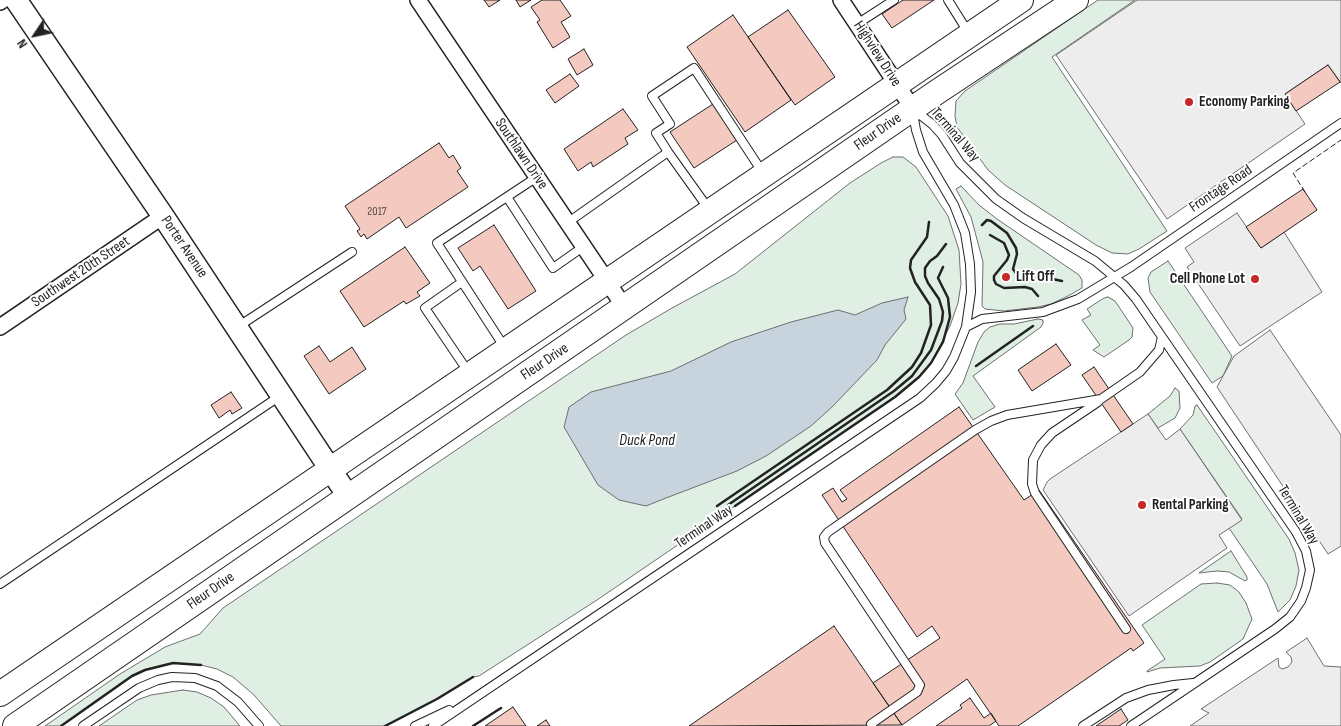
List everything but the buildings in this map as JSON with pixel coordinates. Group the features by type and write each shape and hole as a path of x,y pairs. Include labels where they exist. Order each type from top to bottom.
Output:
{"main road":[{"name":"Fleur Drive","path":"0,694 1021,0"},
{"name":"Fleur Drive","path":"15,726 913,109 1076,0"}],"street":[{"name":"Porter Avenue","path":"16,0 163,216 348,496"},
{"name":"Southlawn Drive","path":"418,0 625,308"},
{"name":"Highview Drive","path":"841,0 913,109"},
{"name":"Southwest 20th Street","path":"0,327 163,216"}],"lane":[{"path":"857,24 894,0"},
{"path":"948,0 970,35"},
{"path":"710,211 656,133 670,124 652,96 694,68 764,174"},
{"name":"Terminal Way","path":"913,109 932,124 942,135 960,163 996,199 1116,277 1136,299 1296,532 1306,551 1310,570 1301,601 1290,617 1131,726"},
{"name":"Terminal Way","path":"433,726 920,398 946,371 966,327 971,292 970,264 965,233 954,205 923,152 916,130 913,109"},
{"name":"Frontage Road","path":"1116,277 1341,124"},
{"path":"567,223 668,152"},
{"path":"506,350 437,243 536,177"},
{"path":"507,197 553,268 583,247"},
{"path":"237,327 352,252"},
{"path":"966,327 982,319 1027,315 1061,307 1116,277"},
{"path":"462,282 425,308 470,374"},
{"path":"1126,629 1035,493 1032,484 1033,460 1041,445 1052,433 1140,372 1159,350 1162,337"},
{"path":"0,584 282,395"},
{"path":"870,726 917,692 920,685 824,543 824,537 841,522 976,430 1006,415 1101,399"},
{"path":"83,726 139,688 158,680 172,677 195,678 217,686 238,702 259,726"},
{"path":"1083,726 1126,698 1148,690 1174,684 1195,683"},
{"path":"415,726 469,701"}],"green space":[{"path":"1098,0 1135,0 1052,57 1167,231 1128,254 1112,253 1096,245 1005,185 988,170 957,127 955,116 956,101 965,91"},
{"path":"893,157 903,157 916,167 948,216 959,250 961,284 958,303 950,326 931,363 919,377 895,397 597,600 479,676 473,677 437,699 385,726 281,726 254,695 233,677 217,669 201,665 173,663 145,670 132,676 61,726 45,726 120,674 165,647 200,634 223,608 626,335 735,274 850,183"},
{"path":"961,186 979,205 997,219 1079,275 1082,280 1082,288 1051,304 1038,307 1004,311 985,309 982,306 983,262 971,217 956,189"},
{"path":"1168,261 1232,356 1223,376 1212,383 1150,292 1148,278 1151,272"},
{"path":"1108,297 1115,301 1133,328 1132,337 1129,340 1104,357 1093,350 1100,345 1082,320 1091,315 1087,309"},
{"path":"1038,319 1043,320 1041,327 973,376 995,407 973,420 955,394 963,383 978,342 984,332 990,327 1000,324 1014,324"},
{"path":"1175,388 1179,391 1180,408 1175,418 1158,428 1148,414 1170,396"},
{"path":"1197,405 1289,539 1295,553 1299,570 1296,586 1290,600 1278,612 1267,584 1229,528 1242,519 1180,429 1193,415"},
{"path":"1231,551 1247,580 1245,581 1229,572 1199,573"},
{"path":"1217,583 1230,585 1239,592 1246,603 1252,619 1243,639 1210,662 1200,666 1160,668 1147,672 1165,659 1142,625 1201,584"},
{"path":"183,690 197,692 211,698 224,707 240,726 99,726 137,700 151,695"}],"shaded area":[{"name":"Economy Parking","path":"1137,0 1341,0 1341,83 1328,65 1285,94 1305,124 1167,219 1056,55"},
{"name":"Cell Phone Lot","path":"1237,213 1261,248 1284,232 1322,292 1240,346 1187,267 1194,262 1185,248"},
{"path":"1270,330 1341,435 1341,546 1328,554 1217,387 1234,356"},
{"name":"Rental Parking","path":"1148,414 1166,440 1180,429 1242,520 1219,535 1227,548 1129,616 1043,490 1050,479"},
{"path":"1307,638 1324,666 1341,667 1341,726 1190,726 1209,713 1201,709 1278,658 1279,667 1282,669 1288,667 1292,662 1291,657 1286,652"}],"water":[{"name":"Duck Pond","path":"908,297 904,310 906,319 885,345 877,360 811,426 766,456 737,471 646,506 619,500 598,485 564,427 569,407 591,392 671,371 731,342 791,322 838,310 855,315 882,303"}],"fence":[{"path":"1305,192 1293,173 1341,140"}],"wall":[{"path":"982,225 987,220 991,221 1007,233 1016,248 1017,254 1013,269 1020,279 1026,281 1043,277 1062,281"},
{"path":"717,506 887,390 912,367 921,353 931,325 930,305 915,282 910,268 911,260 927,237 929,222"},
{"path":"990,235 1004,243 1009,255 994,276 996,284 1004,288 1025,287 1032,289 1038,296"},
{"path":"728,505 894,391 912,376 931,350 942,321 943,312 939,299 928,283 925,276 925,268 946,244"},
{"path":"735,506 895,397 919,377 931,363 943,342 950,317 948,298 938,278 943,267"},
{"path":"976,366 1033,326"},
{"path":"61,726 132,676 145,670 173,663 201,665"},
{"path":"385,726 437,699 473,677"},
{"path":"473,726 501,708"}],"place":[{"name":"Economy Parking","path":"1189,102"},
{"name":"Lift Off","path":"1006,277"},
{"name":"Cell Phone Lot","path":"1255,279"},
{"name":"Rental Parking","path":"1142,505"}]}
